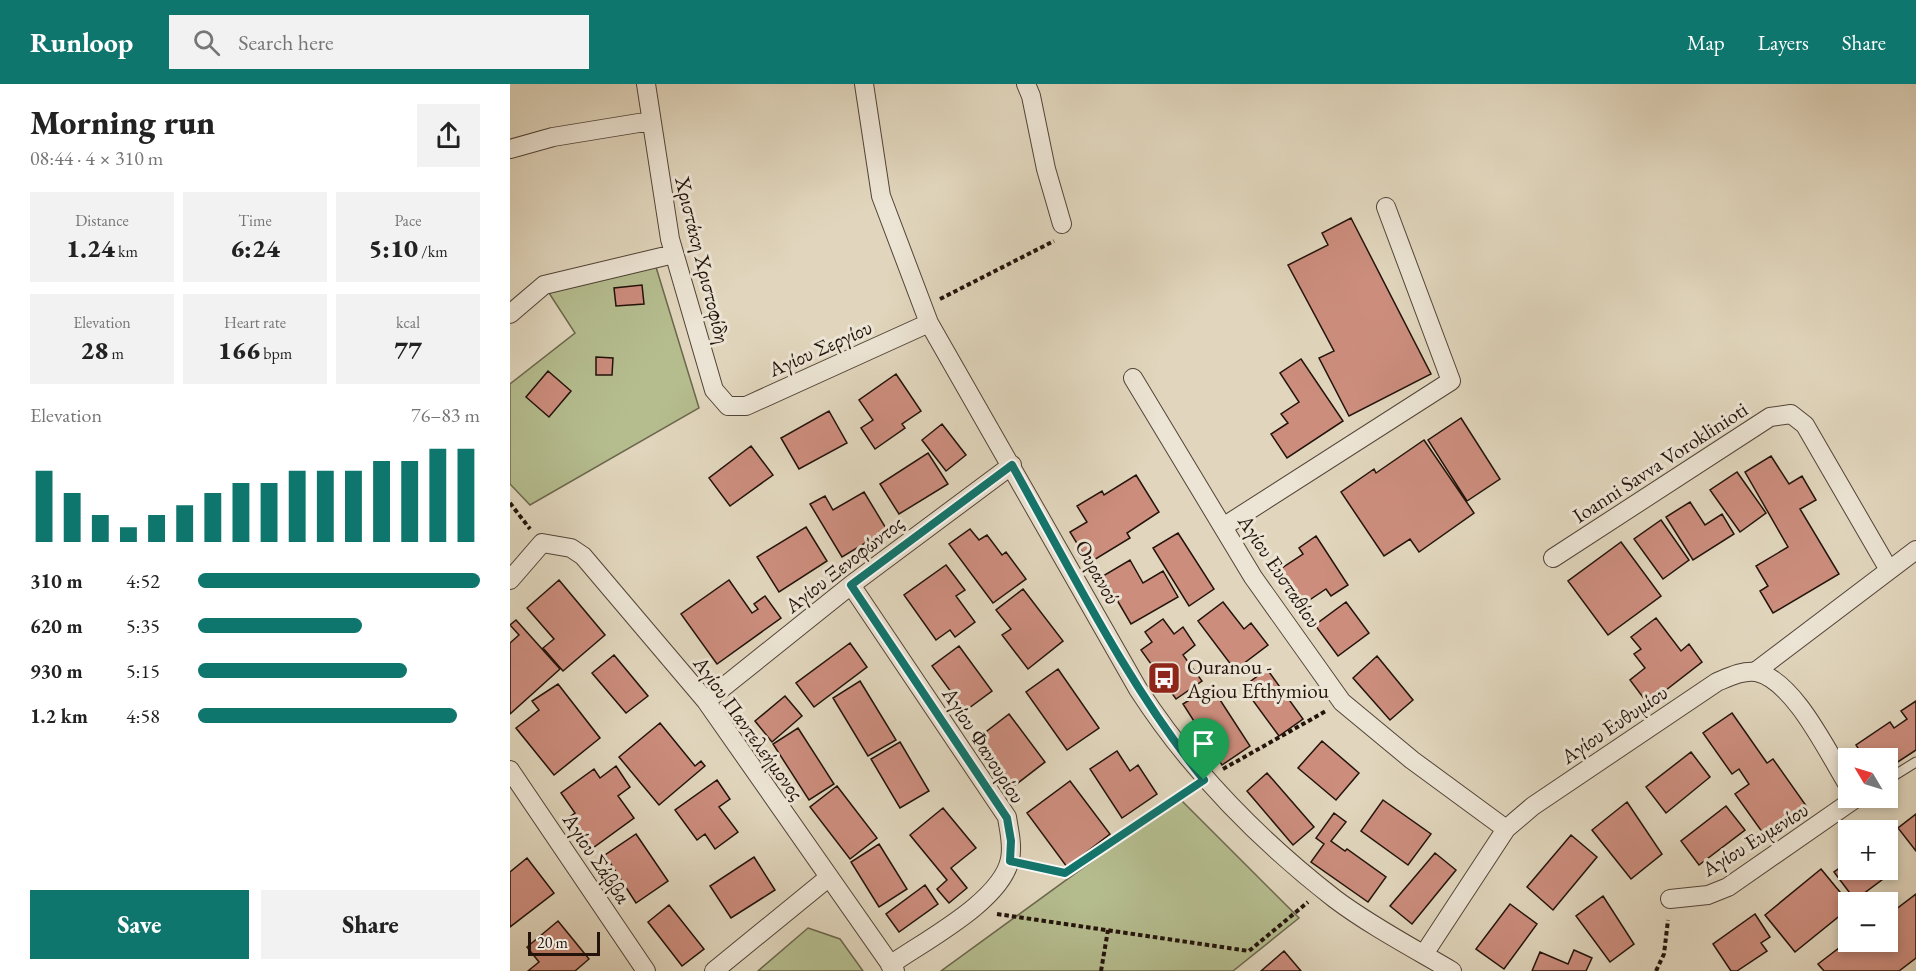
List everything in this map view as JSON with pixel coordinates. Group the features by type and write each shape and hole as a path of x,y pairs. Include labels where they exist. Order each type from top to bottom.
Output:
{"street":[{"name":"Χριστάκη Χριστοφίδη","path":"646,84 660,189 674,254 714,390 728,406"},
{"name":"Ουρανού","path":"864,84 882,196 926,315 1138,689 1167,735 1204,780 1255,831 1323,889 1452,971"},
{"path":"1026,84 1031,96 1046,169 1062,224"},
{"path":"510,149 553,137 651,121"},
{"path":"1223,527 1451,381 1386,207"},
{"path":"510,314 544,285 674,254"},
{"name":"Αγίου Σεργίου","path":"728,406 746,406 926,315"},
{"name":"Αγίου Ευσταθίου","path":"1133,378 1253,577 1342,702 1412,760 1506,829"},
{"name":"Ioanni Savva Voroklinioti","path":"1553,558 1770,417 1791,414 1805,425 1889,570"},
{"name":"Αγίου Ξενοφώντος","path":"706,701 851,585 1012,465"},
{"path":"510,580 542,543"},
{"name":"Αγίου Παντελεήμονος","path":"542,543 571,548 583,556 706,701 892,968"},
{"path":"1755,672 1916,550"},
{"name":"Αγίου Φανουρίου","path":"851,585 1007,818 1011,841 1010,861 999,885 892,968"},
{"path":"1755,672 1769,677 1794,699 1838,768"},
{"name":"Αγίου Ευθυμίου","path":"1424,954 1506,829 1533,806 1717,682 1738,673 1755,672"},
{"name":"Αγίου Σάββα","path":"510,770 646,971"},
{"name":"Αγίου Ευμενίου","path":"1670,899 1708,895 1728,886 1838,807"},
{"path":"714,971 828,878"}],"lane":[{"path":"1898,773 1916,762"}],"path":[{"path":"926,315 1053,243 1062,224"},
{"path":"510,503 542,543"},
{"path":"1010,861 1065,873 1204,780 1342,702"},
{"path":"969,910 1250,951 1323,889"},
{"path":"1656,971 1664,954 1670,899"},
{"path":"1101,971 1108,930"}],"green space":[{"path":"656,267 699,408 530,505 510,484 510,384 575,333 549,293"},
{"path":"1179,798 1299,918 1233,971 941,971"},
{"path":"808,928 840,939 863,971 758,971"}],"building":[{"path":"1351,218 1431,374 1349,416 1319,358 1334,351 1288,265 1328,245 1322,233"},
{"path":"642,285 644,304 616,306 614,288"},
{"path":"596,357 613,358 612,375 596,375"},
{"path":"1301,359 1343,421 1287,458 1271,434 1288,423 1281,414 1299,402 1280,373"},
{"path":"548,371 571,391 549,417 526,397"},
{"path":"896,374 921,411 902,424 905,428 875,449 861,428 873,420 859,400"},
{"path":"829,411 847,443 799,469 781,438"},
{"path":"1461,418 1500,479 1467,501 1428,440"},
{"path":"942,424 966,455 946,471 922,440"},
{"path":"1424,440 1474,513 1419,552 1410,539 1384,556 1341,492 1374,469 1376,473"},
{"path":"751,446 773,475 730,506 709,478"},
{"path":"928,453 948,484 899,514 880,484"},
{"path":"1771,456 1789,484 1802,476 1816,500 1800,509 1839,574 1773,613 1760,591 1768,586 1756,566 1788,547 1745,472"},
{"path":"1737,472 1766,513 1740,532 1710,490"},
{"path":"1136,475 1159,512 1127,533 1130,538 1089,563 1070,532 1087,522 1077,506 1102,491 1104,495"},
{"path":"864,492 887,530 842,557 810,504 825,496 833,510"},
{"path":"1690,502 1705,525 1722,514 1734,534 1693,560 1666,517"},
{"path":"1661,520 1689,560 1663,579 1634,539"},
{"path":"806,527 827,561 779,592 757,557"},
{"path":"970,529 979,540 987,535 1002,555 1006,552 1026,579 993,603 949,544"},
{"path":"1178,533 1214,589 1189,606 1153,548"},
{"path":"1316,536 1348,585 1331,596 1326,589 1302,605 1279,570 1303,554 1299,548"},
{"path":"1621,542 1661,596 1608,635 1568,581"},
{"path":"1130,560 1143,583 1163,571 1178,597 1131,624 1103,576"},
{"path":"946,565 965,590 956,596 975,622 955,637 950,630 936,640 904,595"},
{"path":"559,580 605,635 563,671 543,648 554,639 527,608"},
{"path":"729,580 752,613 758,609 754,604 765,596 781,618 717,664 681,614"},
{"path":"1023,589 1063,641 1028,669 1002,635 1011,629 996,610"},
{"path":"1223,602 1244,629 1251,623 1268,645 1235,670 1198,621"},
{"path":"1346,602 1369,633 1338,656 1315,625"},
{"path":"1656,618 1681,651 1689,644 1702,662 1648,704 1630,680 1645,668 1634,654 1641,649 1631,637"},
{"path":"1163,619 1174,634 1183,627 1195,645 1183,655 1202,681 1176,699 1141,650 1152,642 1145,632"},
{"path":"516,620 560,669 510,714 510,643 519,635 510,625"},
{"path":"850,643 867,667 814,707 796,683"},
{"path":"959,646 992,691 965,711 932,666"},
{"path":"614,655 648,696 626,713 592,673"},
{"path":"1377,656 1413,700 1390,720 1353,678"},
{"path":"1058,669 1099,728 1067,750 1026,692"},
{"path":"1267,669 1303,719 1279,736 1243,687"},
{"path":"860,681 896,740 868,756 833,698"},
{"path":"558,684 600,738 554,775 516,728 539,710 532,701"},
{"path":"1211,686 1250,746 1222,765 1183,704"},
{"path":"785,696 802,716 772,742 755,721"},
{"path":"1916,701 1916,750 1898,762 1898,748 1858,748 1856,745 1890,722 1894,728 1907,719 1901,711"},
{"path":"1732,713 1767,763 1773,759 1807,807 1765,836 1735,794 1749,784 1739,769 1732,774 1703,733"},
{"path":"1009,714 1045,762 1014,786 978,738"},
{"path":"660,723 695,766 701,761 705,766 659,805 619,757"},
{"path":"798,728 834,784 809,800 773,744"},
{"path":"1322,741 1359,773 1336,800 1298,768"},
{"path":"900,742 929,791 900,808 871,759"},
{"path":"1117,751 1130,771 1138,765 1157,794 1122,818 1090,769"},
{"path":"1691,752 1710,777 1666,813 1646,787"},
{"path":"616,766 630,787 618,796 634,818 586,853 563,822 575,813 561,793 594,769 600,778"},
{"path":"1267,773 1314,827 1293,845 1247,791"},
{"path":"717,780 730,799 719,807 738,832 715,849 705,834 697,840 675,810"},
{"path":"1070,781 1110,834 1067,867 1027,813"},
{"path":"837,786 877,838 850,859 810,807"},
{"path":"1383,800 1431,834 1408,865 1361,831"},
{"path":"1627,802 1662,854 1631,879 1592,830"},
{"path":"1726,806 1745,830 1699,865 1681,841"},
{"path":"943,808 976,848 951,868 967,888 949,903 937,889 947,880 910,835"},
{"path":"1334,813 1346,822 1331,841 1345,851 1347,849 1386,877 1368,902 1311,862 1324,844 1316,838"},
{"path":"1916,814 1916,851 1898,828"},
{"path":"636,834 668,881 636,903 605,855"},
{"path":"1571,835 1597,857 1553,910 1527,887"},
{"path":"879,844 907,889 879,907 851,862"},
{"path":"1435,853 1456,870 1412,924 1390,906"},
{"path":"754,857 775,890 731,918 710,886"},
{"path":"527,858 554,893 510,927 510,872"},
{"path":"1821,869 1840,892 1838,892 1838,917 1795,952 1765,915"},
{"path":"1840,880 1882,880 1866,892 1849,892"},
{"path":"925,885 938,904 899,932 886,914"},
{"path":"1916,894 1916,958 1899,971 1824,971 1818,964 1838,949 1838,952 1898,952 1898,908"},
{"path":"1603,896 1634,944 1610,962 1576,916"},
{"path":"1510,904 1537,924 1504,969 1476,949"},
{"path":"669,905 704,949 682,966 648,922"},
{"path":"1755,914 1770,937 1761,943 1767,951 1737,971 1731,971 1713,944"},
{"path":"558,921 589,959 575,971 528,971 539,962 527,947"},
{"path":"1574,950 1592,958 1586,971 1532,971 1540,952 1568,964"},
{"path":"1284,951 1301,971 1261,971"}],"place":[{"name":"Ouranou - Agiou Efthymiou","path":"1164,678"}],"route":[{"path":"1012,465 1138,689 1167,735 1204,780 1065,873 1010,861 1011,841 1007,818 851,585 1012,465"}]}
